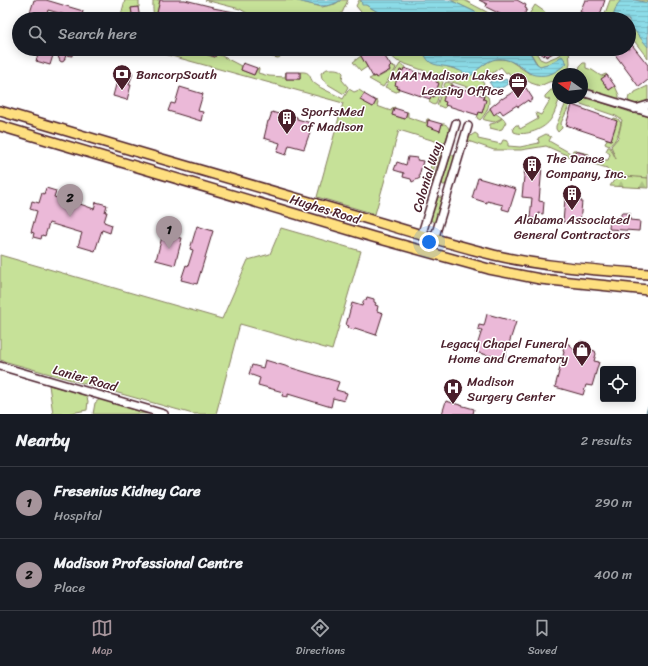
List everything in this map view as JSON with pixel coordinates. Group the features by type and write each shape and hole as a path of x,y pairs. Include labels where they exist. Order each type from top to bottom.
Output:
{"main road":[{"name":"Hughes Road","path":"0,111 380,222 428,238 495,255 544,264 648,274"},
{"name":"Hughes Road","path":"0,126 489,269 540,279 648,290"}],"street":[{"path":"588,94 648,112"},
{"path":"634,109 648,105"},
{"name":"Colonial Way","path":"428,238 423,230 456,123"},
{"name":"Colonial Way","path":"424,251 428,238 436,233 468,126"},
{"path":"448,149 460,153"},
{"name":"Lanier Road","path":"0,366 164,414"}],"green space":[{"path":"125,0 139,0 139,7 131,8 132,12 122,12"},
{"path":"153,0 160,0 157,12 154,12"},
{"path":"205,0 294,0 322,7 335,4 341,0 348,0 342,12 245,12 240,9"},
{"path":"359,0 361,0 361,2 378,12 361,12 356,6"},
{"path":"450,0 464,0 487,12 475,12"},
{"path":"610,0 648,0 648,59 636,43 636,12 606,12"},
{"path":"535,5 545,12 530,12"},
{"path":"172,56 222,56 241,66 244,62 241,70 254,75 258,68 258,73 269,76 285,77 286,72 286,79 300,79 300,72 306,72 314,83 324,90 343,99 349,89 354,92 359,90 365,94 361,100 373,107 377,100 377,106 391,111 392,108 395,107 392,115 405,119 408,112 408,117 426,123 427,119 429,119 430,120 428,120 427,126 440,130 442,124 445,124 449,131 433,182 432,183 444,142 443,141 429,183 427,179 438,142 399,130 375,214 317,197 343,103"},
{"path":"268,56 280,56 278,58"},
{"path":"361,56 367,67 361,71 353,62"},
{"path":"391,56 426,56 445,66 458,70 475,71 492,59 509,60 530,74 548,64 538,65 532,56 538,56 540,59 545,61 558,56 570,56 569,68 552,68 552,81 540,86 531,83 521,76 513,79 508,72 506,73 501,67 491,74 488,70 482,75 484,79 482,81 486,87 483,92 446,80 397,61"},
{"path":"583,63 586,63 586,68 579,68"},
{"path":"400,64 406,67 397,88 399,89 396,92 385,87"},
{"path":"391,66 396,67 395,70 383,87 369,79 375,76 377,78 390,71 389,68"},
{"path":"327,69 338,70 343,73 342,80 348,87 344,94 322,79 321,73"},
{"path":"588,69 601,76 607,75 601,79 609,90 615,86 619,95 619,98 616,99 588,90"},
{"path":"437,78 443,82 436,104 434,105 429,102 431,96 434,97 439,84 436,82"},
{"path":"447,82 453,84 450,88 447,87 443,101 446,102 446,106 444,108 437,105 445,83"},
{"path":"648,86 648,100 635,104 628,100 629,96"},
{"path":"552,90 552,104 558,104 554,114 548,123 540,129 529,133 514,132 513,128 516,125 518,125 520,129 538,119 536,113 541,115 550,100 545,98 545,96"},
{"path":"484,94 488,97 489,103 486,112 480,120 477,118 479,112 482,113"},
{"path":"588,98 636,114 648,116 648,178 619,176 609,172 607,168 571,157 546,146 521,150 494,150 468,141 469,137 475,133 478,135 478,139 501,144 503,140 508,141 508,146 520,147 539,143 538,138 546,134 551,137 549,141 572,154 573,150 576,150 589,154 589,160 602,164 604,160 608,160 610,154 606,151 608,147 610,147 616,159 611,146 618,138 622,120 616,116 581,104 588,104"},
{"path":"565,104 570,104 561,123 562,128 558,132 556,126"},
{"path":"491,107 490,109 494,114 495,113 502,118 494,122 483,119"},
{"path":"503,118 506,122 502,129 498,130 490,128 490,124"},
{"path":"614,118 618,119 621,123 616,139 609,146 605,144 607,139 611,140 617,121 613,120"},
{"path":"451,155 455,158 447,182 443,185 442,182"},
{"path":"614,175 648,178 648,188 610,186 615,179"},
{"path":"438,197 441,197 442,201 436,221 434,222 430,220"},
{"path":"281,228 361,251 332,350 240,324 216,414 193,414 0,360 0,255 222,319 248,260 270,254"},
{"path":"49,385 86,395 88,401 87,410 66,414 53,414"},
{"path":"100,399 152,414 93,414 95,403"}],"water":[{"path":"294,0 341,0 329,5 318,6"},
{"path":"361,0 450,0 475,12 378,12 366,5 362,5"},
{"path":"621,0 635,0 648,3 648,47 636,32 636,12 614,12"},
{"path":"426,56 532,56 536,63 540,66 551,63 562,56 567,63 560,68 552,68 552,73 535,75 505,59 495,59 485,64 470,76 453,68 430,62"},
{"path":"500,77 502,81 506,79 509,84 499,89 498,87 494,89 489,82"}],"building":[{"path":"34,0 46,0 83,11 55,12 48,10 47,12 30,12"},
{"path":"160,0 185,0 235,12 157,12"},
{"path":"479,0 517,0 526,5 525,8 527,9 526,12 496,12 486,7 487,4"},
{"path":"585,0 605,0 601,12 580,12"},
{"path":"138,7 139,12 132,12 131,8"},
{"path":"636,50 648,65 648,80 639,87 616,56 636,56"},
{"path":"38,56 53,56 50,65 36,61"},
{"path":"58,56 66,56 64,61 60,61"},
{"path":"361,56 385,56 391,66 389,68 390,70 376,78 375,76 373,77"},
{"path":"243,63 257,68 254,75 241,70"},
{"path":"404,68 437,79 436,82 439,83 434,97 431,96 430,99 397,88 398,86 395,85 400,70 403,71"},
{"name":"BancorpSouth","path":"125,70 133,73 129,85 131,85 127,100 113,96 117,81 122,83"},
{"path":"286,72 300,72 300,79 286,79"},
{"path":"607,75 615,86 609,90 601,79"},
{"name":"MAA Madison Lakes Leasing Office","path":"522,84 533,99 529,102 528,100 518,107 517,105 503,114 500,110 494,115 490,108"},
{"path":"451,85 484,96 483,99 486,100 482,113 479,112 478,115 445,105 446,102 443,101 447,87 450,88"},
{"path":"180,87 203,94 198,111 203,112 201,121 168,111 171,103 175,104"},
{"path":"364,94 376,101 373,107 360,100"},
{"path":"572,105 617,121 611,140 566,125"},
{"path":"394,108 407,112 405,119 392,115"},
{"name":"SportsMed of Madison","path":"272,112 288,117 288,115 297,117 297,119 311,123 310,132 304,149 289,145 286,155 277,152 280,143 264,138"},
{"path":"428,120 442,124 440,131 427,126"},
{"path":"575,151 589,155 587,162 573,158"},
{"path":"408,157 418,158 417,160 423,161 419,176 420,178 412,182 411,179 403,177 404,173 394,170 397,162 406,165"},
{"name":"The Dance Company, Inc.","path":"525,166 542,167 539,201 544,202 543,214 538,213 538,219 530,218 532,198 522,197"},
{"path":"478,178 516,189 509,211 502,209 503,205 487,201 487,203 472,198"},
{"path":"46,188 56,191 54,197 69,201 71,194 82,197 80,204 94,209 96,202 107,205 105,212 107,212 104,222 112,225 110,233 102,230 95,251 78,246 82,233 49,223 45,236 42,235 41,239 33,237 34,233 31,232 37,211 30,209 32,201 39,203 42,193 44,194"},
{"name":"Alabama Associated General Contractors","path":"565,199 582,201 580,223 563,222"},
{"path":"621,213 630,213 630,220 640,221 639,231 609,229 610,217 621,218"},
{"path":"171,225 178,227 175,237 182,238 175,265 156,260 163,233 168,235"},
{"path":"197,226 213,231 197,284 181,280 186,265 188,266 193,250 190,249"},
{"path":"367,297 374,299 374,302 376,303 375,305 378,306 377,311 383,313 376,335 355,328 354,330 348,328 349,326 346,325 352,303 362,306"},
{"path":"487,314 516,322 504,359 475,352 482,330 478,329 479,325 484,326"},
{"path":"581,341 588,343 587,349 595,351 596,354 594,361 599,362 592,386 586,385 583,395 555,387 565,345 567,343 570,345 577,353"},
{"path":"265,360 339,382 336,390 347,393 344,401 333,398 331,407 288,394 288,397 282,396 283,392 258,385 260,378 249,374 252,365 263,368"},
{"name":"Madison Surgery Center","path":"446,401 474,409 473,414 442,414"}],"waterway":[{"path":"646,414 648,408"}],"place":[{"name":"BancorpSouth","path":"122,91"},
{"name":"MAA Madison Lakes Leasing Office","path":"518,99"},
{"name":"SportsMed of Madison","path":"287,135"},
{"name":"The Dance Company, Inc.","path":"532,182"},
{"name":"Alabama Associated General Contractors","path":"572,211"},
{"name":"Madison Professional Centre","path":"70,217"},
{"name":"Fresenius Kidney Care","path":"169,249"},
{"name":"Legacy Chapel Funeral Home and Crematory","path":"582,367"},
{"name":"Madison Surgery Center","path":"453,405"}]}
